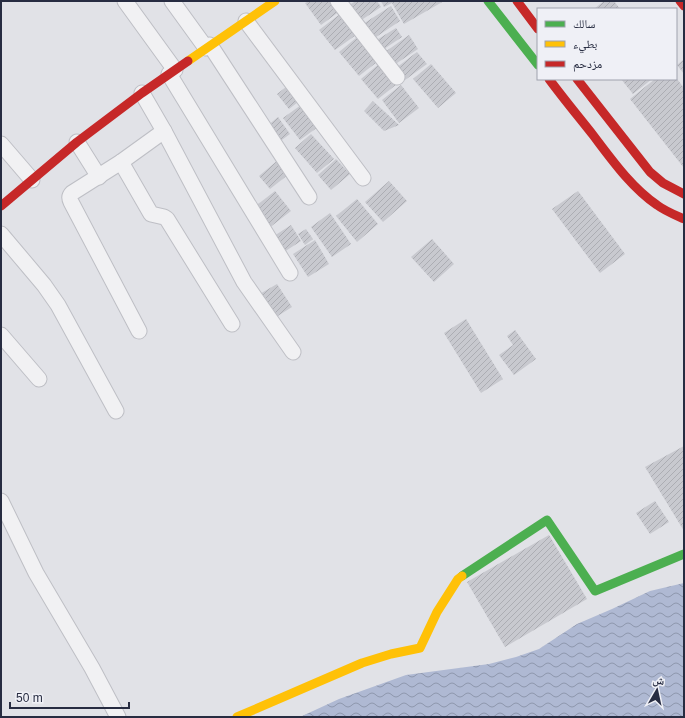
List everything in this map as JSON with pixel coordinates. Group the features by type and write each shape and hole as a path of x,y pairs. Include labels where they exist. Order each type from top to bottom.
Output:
{"main road":[{"path":"488,1 537,64"},
{"path":"517,1 537,27"},
{"path":"680,1 684,6"},
{"path":"1,206 77,142 142,93 246,20 267,3"},
{"path":"550,80 631,183 652,202 664,210 684,219"},
{"path":"578,80 650,172 663,183 684,194"},
{"path":"237,717 362,663 400,651 420,648 437,612 458,579 547,520 595,591 684,554"}],"street":[{"path":"125,1 172,72 290,273"},
{"path":"172,1 208,47 309,197"},
{"path":"338,1 397,77"},
{"path":"246,20 363,178"},
{"path":"142,93 164,131 244,282 293,352"},
{"path":"139,331 69,199 72,193 99,177 164,131"},
{"path":"77,142 99,177"},
{"path":"1,144 32,180"},
{"path":"121,162 151,214 167,219 232,324"},
{"path":"3,243 44,285 58,305 116,410"},
{"path":"1,334 40,379"},
{"path":"1,501 36,573 92,668 118,717"}],"water":[{"path":"684,583 684,717 300,717 339,699 406,675 489,664 539,649 577,624 650,591"}],"building":[{"path":"309,1 333,1 340,11 321,25 305,3"},
{"path":"356,1 377,1 381,7 360,21 349,5"},
{"path":"381,1 444,1 404,24 392,3 384,7"},
{"path":"604,1 614,1 619,8 595,8"},
{"path":"391,6 400,21 373,39 363,24"},
{"path":"340,14 356,35 335,50 319,30"},
{"path":"396,28 402,37 381,51 375,41"},
{"path":"409,35 418,49 394,65 385,52"},
{"path":"356,38 377,62 359,76 339,52"},
{"path":"417,52 427,64 405,80 396,68"},
{"path":"684,59 684,74 677,65"},
{"path":"379,64 397,84 378,99 361,79"},
{"path":"431,64 456,93 438,108 413,79"},
{"path":"677,79 684,88 684,168 630,99 654,80"},
{"path":"622,80 651,80 633,94"},
{"path":"290,84 302,99 289,109 277,94"},
{"path":"401,85 419,108 399,123 382,100"},
{"path":"373,101 399,125 384,131 364,111"},
{"path":"301,105 318,127 300,140 283,118"},
{"path":"278,117 290,134 279,142 267,126"},
{"path":"311,134 334,159 317,173 295,148"},
{"path":"336,159 350,174 331,190 318,175"},
{"path":"278,160 289,174 270,189 259,176"},
{"path":"389,181 407,201 383,222 365,202"},
{"path":"275,191 291,211 269,228 253,208"},
{"path":"578,191 625,254 600,273 552,209"},
{"path":"357,199 378,224 357,242 336,216"},
{"path":"330,213 351,244 332,257 311,227"},
{"path":"291,225 301,241 284,252 274,236"},
{"path":"306,229 313,239 305,245 298,234"},
{"path":"432,239 454,264 434,282 411,257"},
{"path":"315,240 329,264 308,277 293,254"},
{"path":"277,284 292,307 273,319 258,295"},
{"path":"466,319 503,379 481,393 444,333"},
{"path":"515,330 536,359 514,375 499,355 513,345 507,336"},
{"path":"684,446 684,531 645,467"},
{"path":"655,501 669,522 650,534 636,513"},
{"path":"549,535 587,599 505,647 467,582"}],"traffic: fast":[{"path":"488,1 537,64"},
{"path":"462,576 547,520 595,591 684,554"}],"traffic: slow":[{"path":"188,61 275,1"},
{"path":"237,717 362,663 391,654 420,648 437,612 458,579 462,576"}],"traffic: jam":[{"path":"517,1 537,28"},
{"path":"680,1 684,6"},
{"path":"1,206 77,142 142,93 188,61"},
{"path":"550,80 630,182 660,207 684,219"},
{"path":"578,80 650,172 663,183 684,194"}]}
